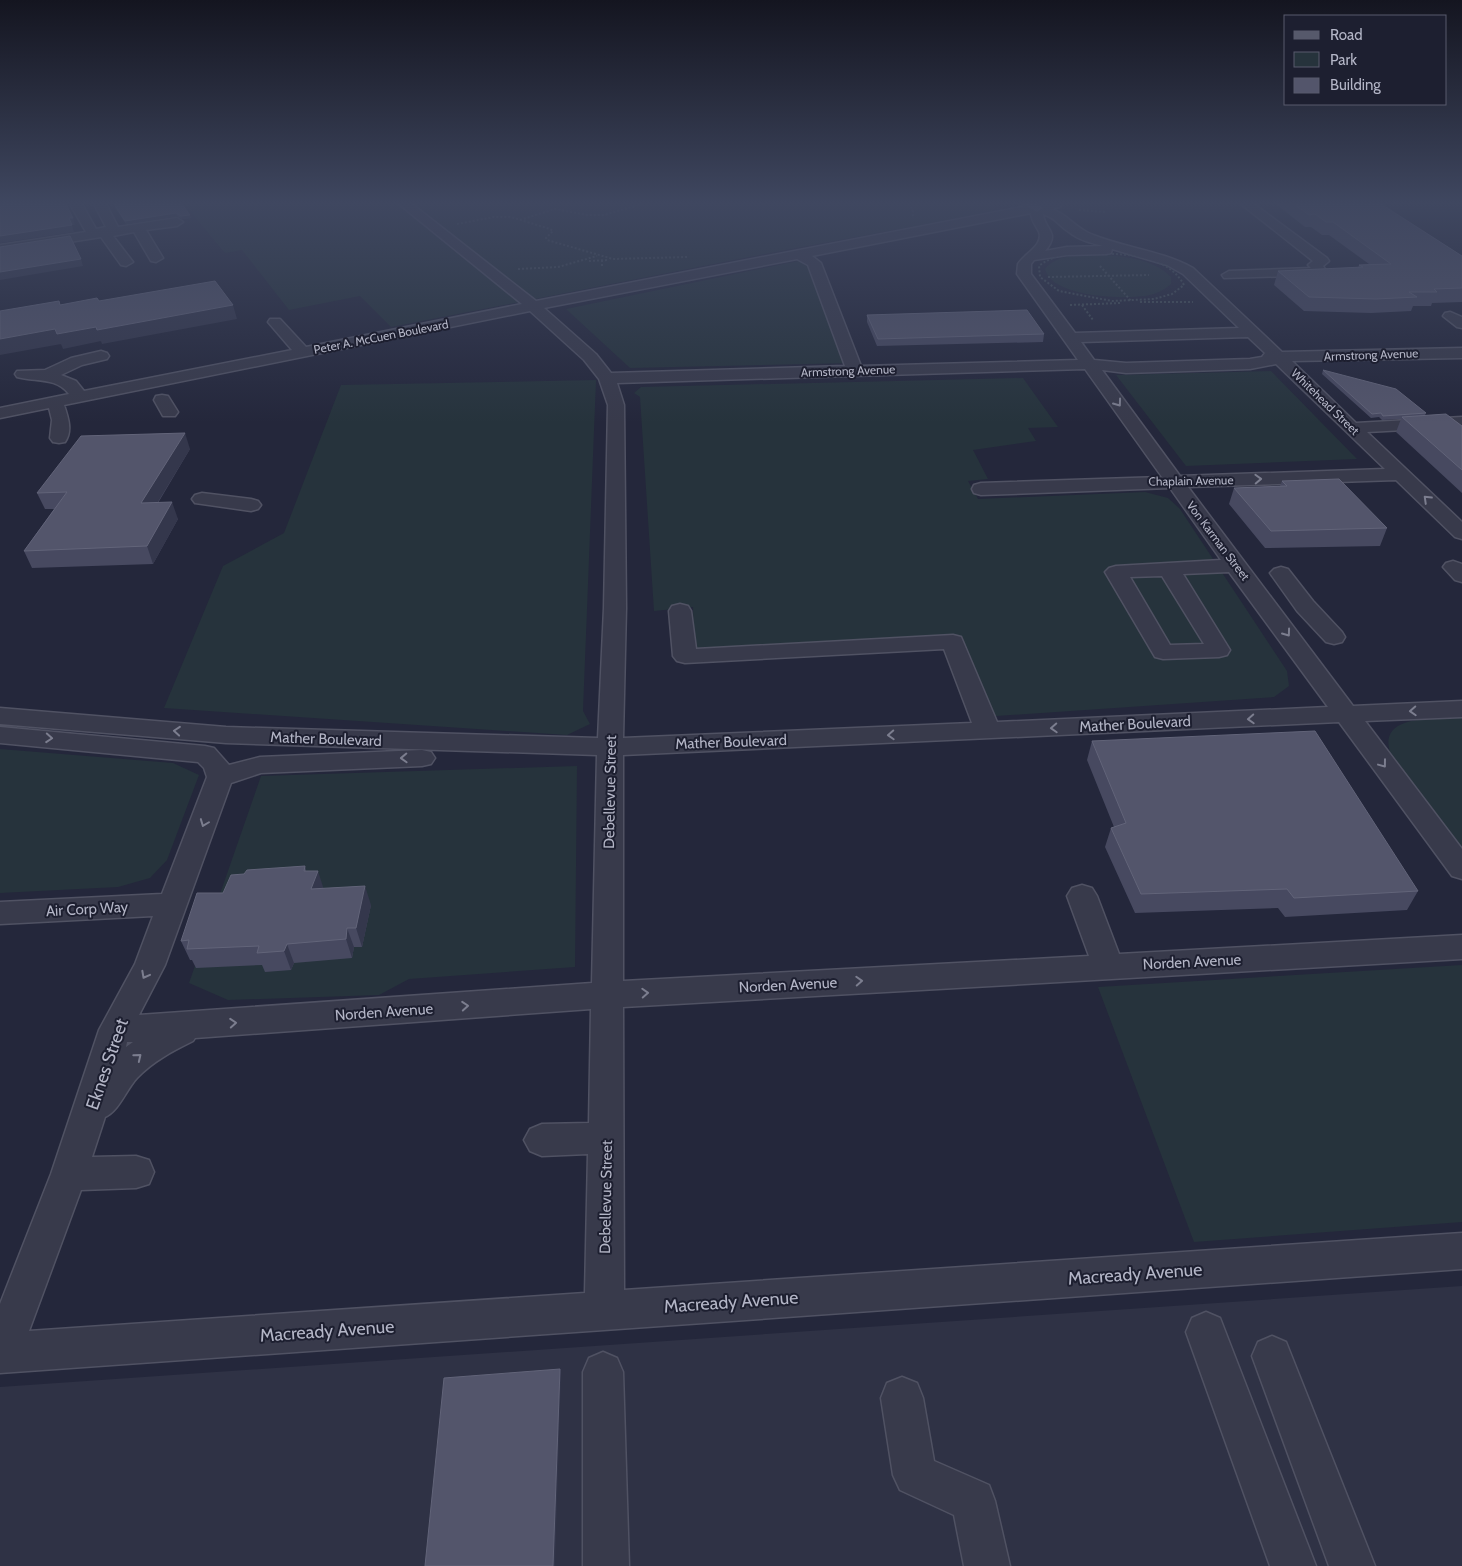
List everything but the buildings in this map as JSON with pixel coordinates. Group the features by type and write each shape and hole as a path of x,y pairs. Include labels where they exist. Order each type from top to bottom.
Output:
{"street":[{"name":"Debellevue Street","path":"497,277 533,306 590,357 607,378 616,406 615,608 610,747 604,1311"},
{"name":"Peter A. McCuen Boulevard","path":"0,413 680,277"},
{"path":"820,277 855,371"},
{"name":"Von Karman Street","path":"1026,277 1235,565 1462,869"},
{"name":"Whitehead Street","path":"1189,277 1280,358 1462,532"},
{"path":"275,322 303,353"},
{"path":"1070,338 1252,332"},
{"path":"400,333 412,343"},
{"name":"Armstrong Avenue","path":"607,378 1090,364 1136,368 1250,364 1280,358 1462,353"},
{"path":"48,375 78,361 101,356"},
{"path":"24,374 48,375 70,384 80,397"},
{"path":"55,402 61,420 59,438"},
{"path":"1352,428 1461,420"},
{"name":"Chaplain Avenue","path":"981,489 1401,474"},
{"path":"202,499 251,505"},
{"path":"1169,569 1219,650 1164,652 1116,572 1235,565"},
{"path":"1280,574 1305,606 1334,637"},
{"path":"1268,608 1305,606"},
{"name":"Mather Boulevard","path":"0,716 226,735 610,747 1462,709"},
{"path":"0,735 204,754 216,765 220,778 260,764 488,756 610,747"},
{"name":"Eknes Street","path":"0,1353 69,1174 115,1030 150,965 220,778"},
{"path":"1082,896 1109,967"},
{"name":"Air Corp Way","path":"0,913 173,904"},
{"name":"Norden Avenue","path":"115,1030 198,1026 607,995 1462,947"},
{"path":"81,1139 109,1088 132,1062 157,1041 198,1026"},
{"path":"542,1140 607,1138"},
{"path":"69,1174 136,1172"},
{"name":"Macready Avenue","path":"0,1353 1462,1251"},
{"path":"1206,1332 1293,1566"},
{"path":"1272,1356 1352,1566"},
{"path":"604,1372 606,1566"},
{"path":"902,1398 915,1475 973,1501 987,1566"}],"lane":[{"path":"680,611 685,656 953,642 988,731"}],"path":[{"path":"1040,277 1059,291 1097,299 1150,303 1201,302"},
{"path":"1109,277 1131,301"},
{"path":"1066,305 1154,299 1172,294 1184,285 1182,277"},
{"path":"1081,305 1097,326"}],"shaded area":[{"path":"1462,1286 1462,1566 0,1566 0,1387"}],"green space":[{"path":"263,277 646,277 391,327 360,296 289,310"},
{"path":"720,277 816,277 853,363 630,368 566,309"},
{"path":"1050,277 1171,277 1171,284 1163,290 1150,295 1108,297 1075,291 1061,286"},
{"path":"1271,371 1357,459 1186,466 1116,375"},
{"path":"1023,378 1058,427 1028,428 1036,441 973,450 988,479 968,481 978,499 1145,492 1168,498 1180,509 1287,671 1289,686 1274,697 982,717 953,642 694,649 693,607 654,611 640,397 634,393 641,387"},
{"path":"596,380 583,711 590,724 567,735 164,708 223,566 284,533 341,385"},
{"path":"1462,718 1462,850 1390,752 1389,739 1393,730 1401,724 1426,719"},
{"path":"0,749 173,763 199,775 167,860 150,878 118,887 0,893"},
{"path":"577,766 575,967 409,979 379,995 228,1000 189,983 261,776"},
{"path":"1462,965 1462,1222 1194,1242 1098,987"}]}
